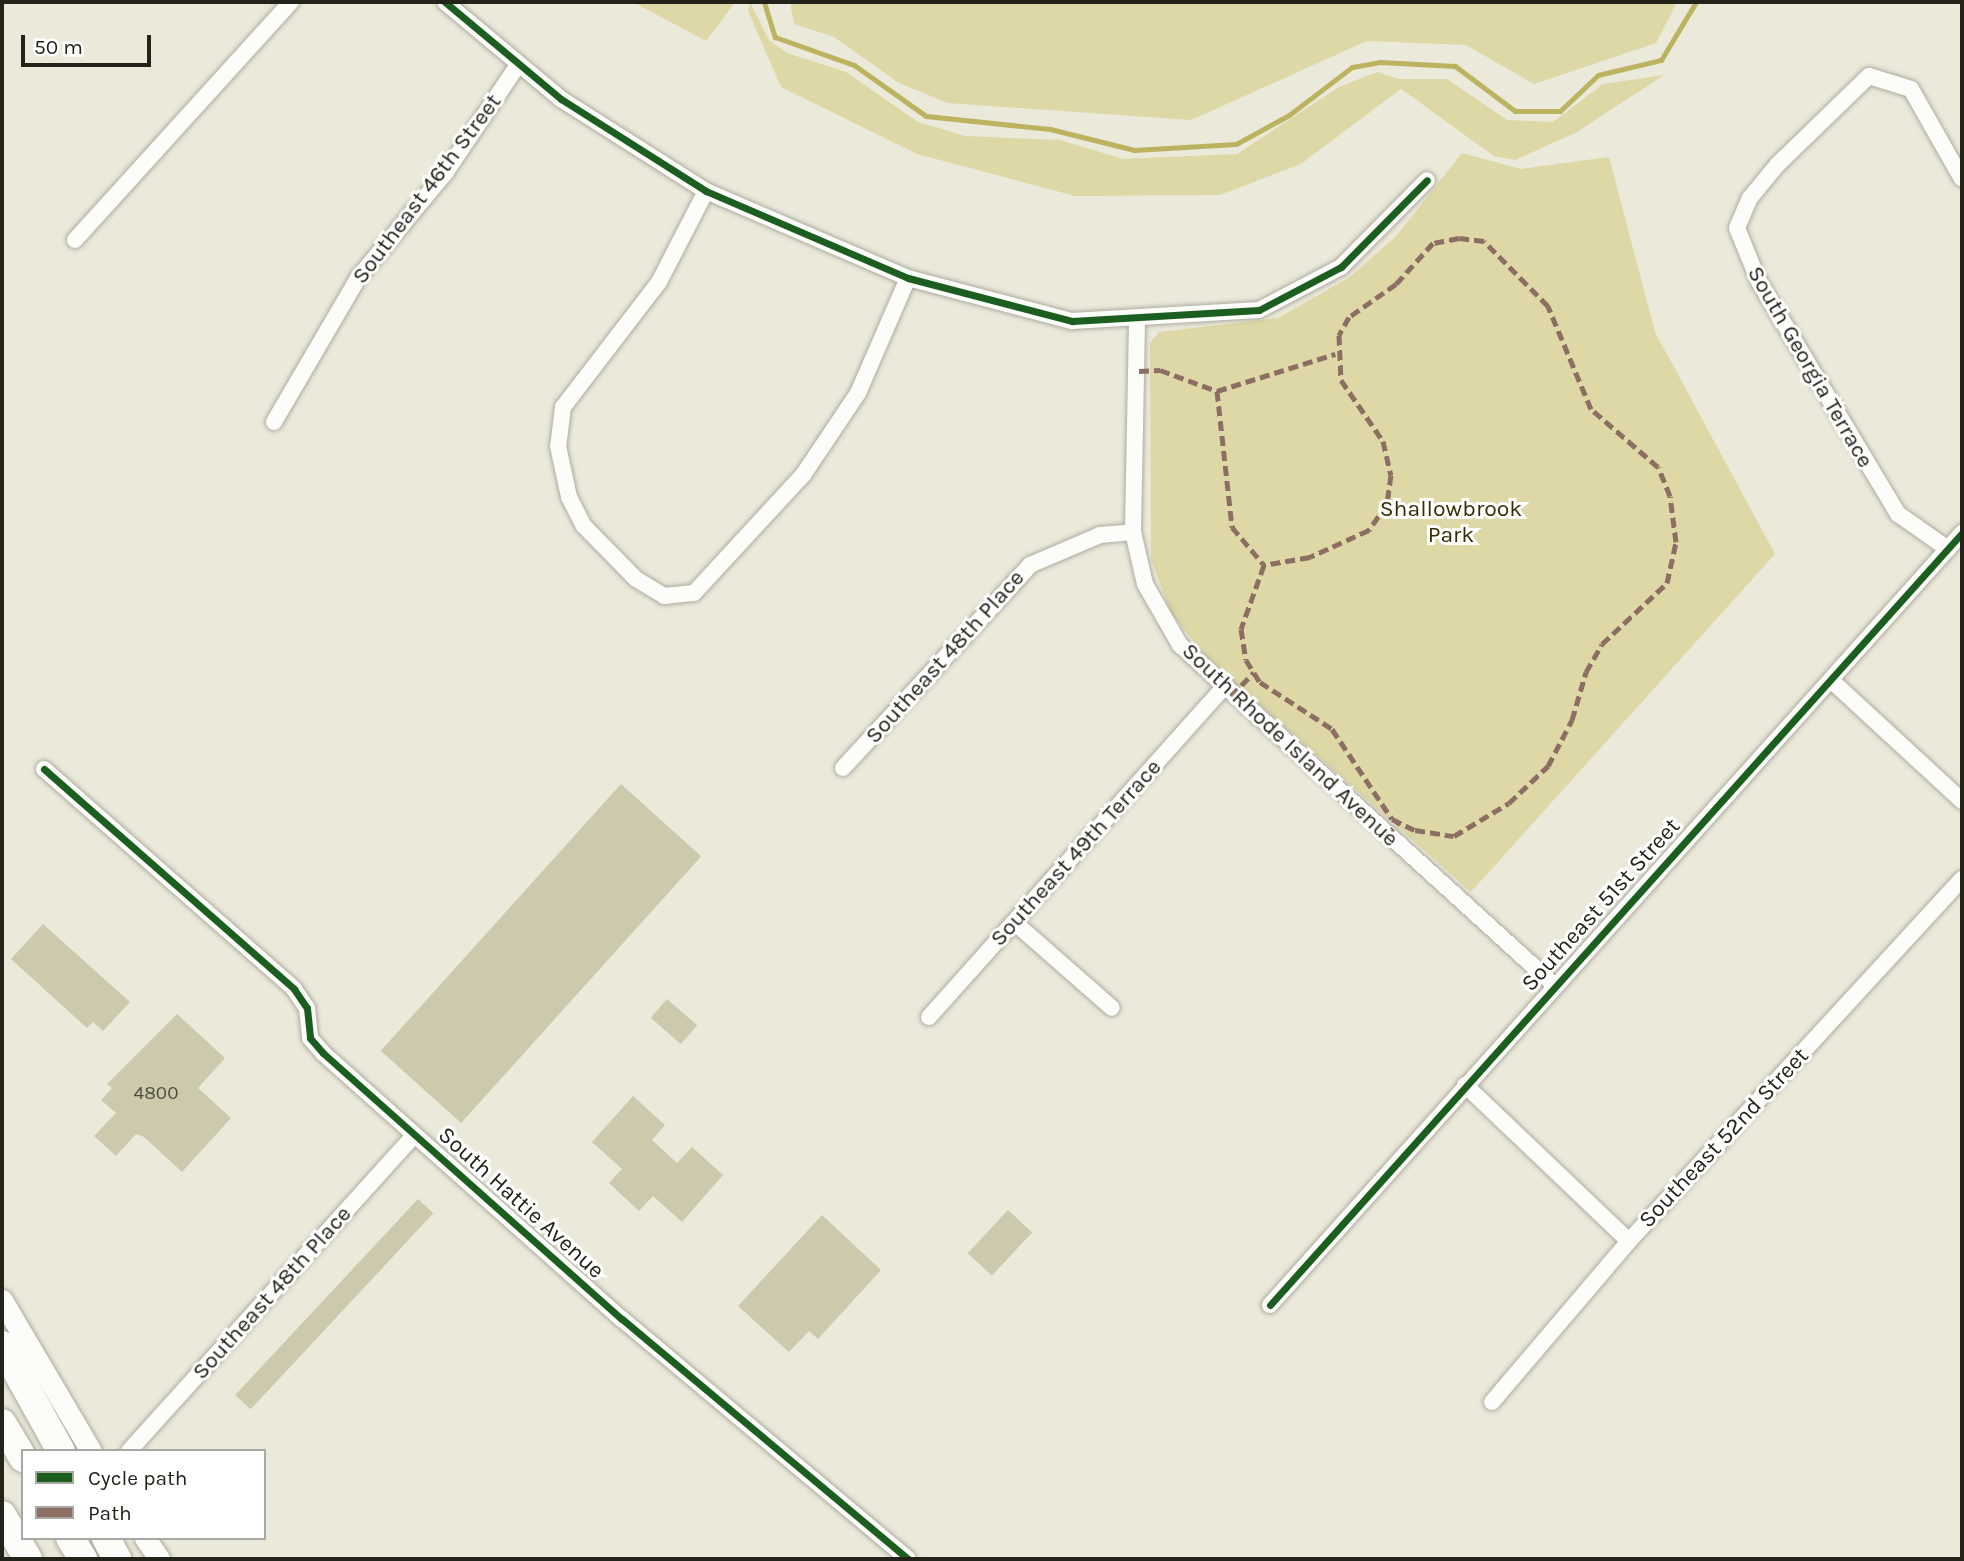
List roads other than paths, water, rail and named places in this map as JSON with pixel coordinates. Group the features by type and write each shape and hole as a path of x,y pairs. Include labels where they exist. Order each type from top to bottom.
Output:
{"highway":[{"path":"2,1345 60,1449"},
{"path":"2,1423 21,1455"},
{"path":"2,1515 28,1559"},
{"path":"71,1540 83,1559"},
{"path":"107,1540 117,1559"}],"main road":[{"path":"2,1300 90,1449"},
{"path":"146,1540 159,1559"}],"street":[{"path":"75,240 291,2"},
{"path":"444,2 518,65 706,191 908,278 1072,321 1137,322 1259,310 1305,289 1373,241 1427,180"},
{"name":"Southeast 46th Street","path":"274,422 358,278 446,172 518,65"},
{"name":"South Georgia Terrace","path":"1948,549 1898,514 1744,253 1737,228 1750,198 1777,165 1869,76 1911,89 1962,179"},
{"path":"706,191 659,282 564,407 562,471 584,526 636,579 664,596 694,593 831,438 908,278"},
{"name":"South Rhode Island Avenue","path":"1137,322 1133,532 1145,584 1180,645 1222,689 1553,984"},
{"name":"Southeast 48th Place","path":"843,768 1030,565 1100,535 1133,532"},
{"name":"Southeast 51st Street","path":"1270,1305 1553,984 1832,681 1962,533"},
{"path":"1832,681 1962,801"},
{"name":"Southeast 49th Terrace","path":"929,1017 1222,689"},
{"name":"South Hattie Avenue","path":"44,769 142,851 295,989 307,1008 310,1038 415,1135 908,1559"},
{"name":"Southeast 52nd Street","path":"1492,1402 1629,1241 1962,879"},
{"path":"1014,922 1112,1009"},
{"path":"1465,1085 1629,1241"},
{"name":"Southeast 48th Place","path":"131,1449 415,1135"}],"waterway":[{"path":"764,2 775,37 854,65 926,116 1050,129 1134,150 1236,144 1289,115 1352,67 1380,62 1455,66 1515,111 1560,111 1598,75 1661,60 1696,2"}],"park label":[{"name":"Shallowbrook Park","path":"1451,522"}]}
